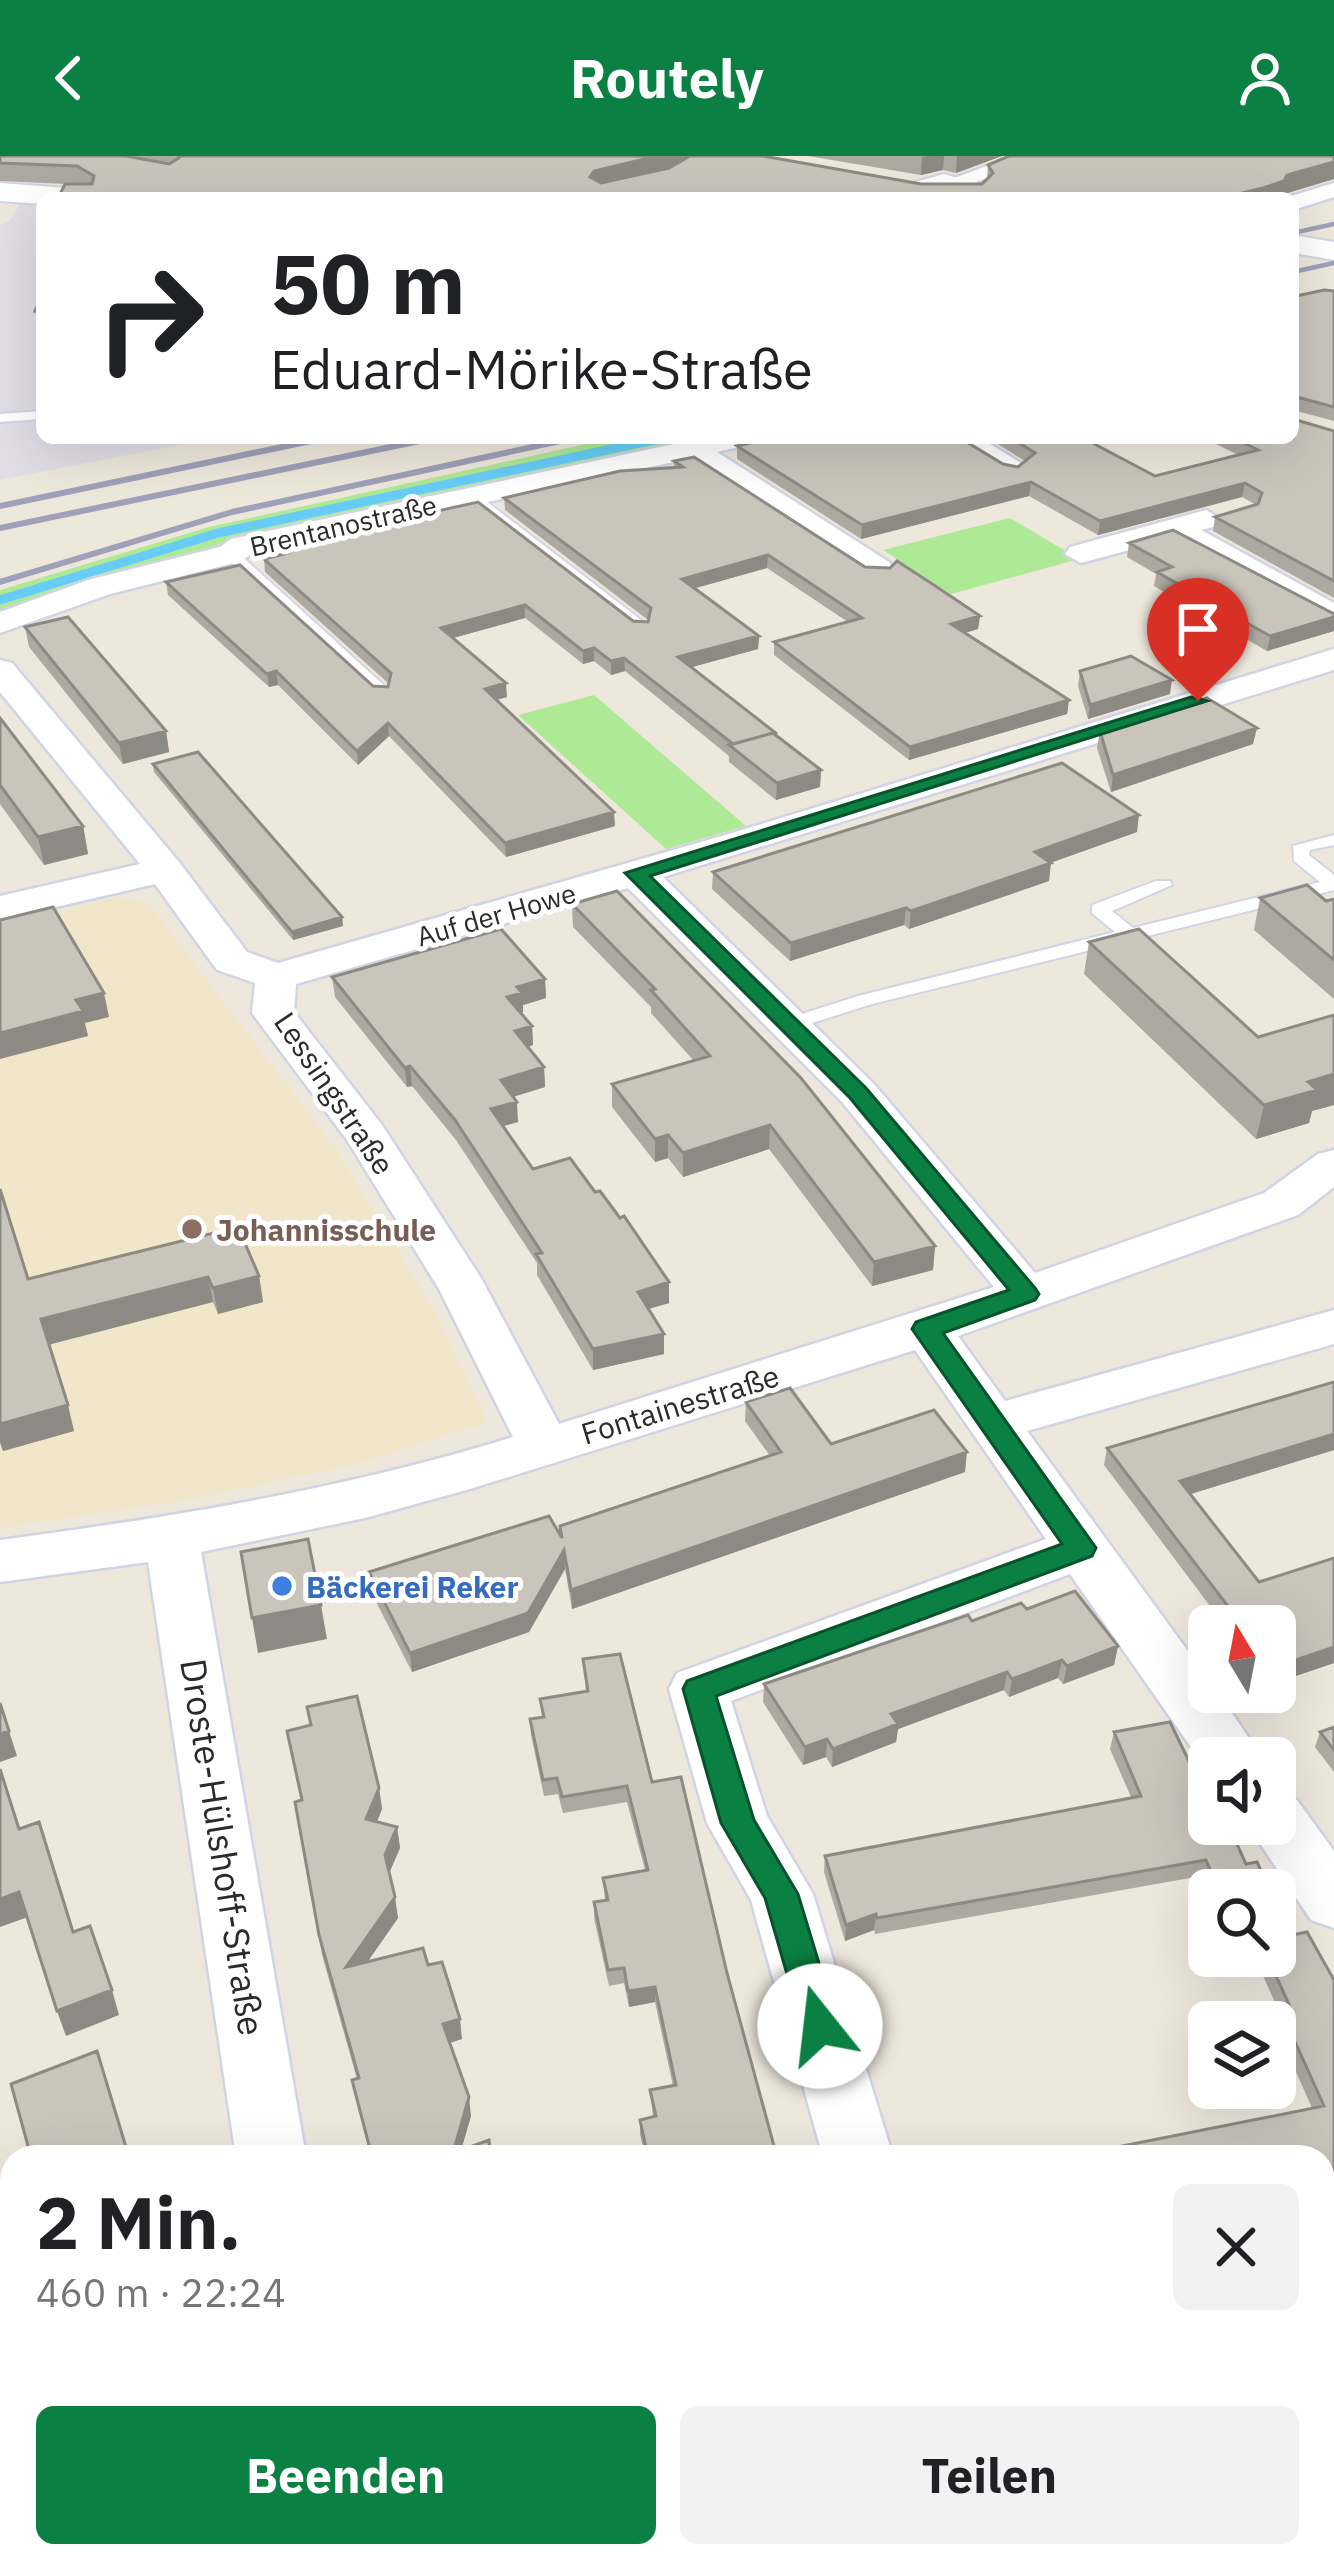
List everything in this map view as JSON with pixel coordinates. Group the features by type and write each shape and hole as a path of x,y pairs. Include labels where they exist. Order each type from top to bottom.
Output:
{"main road":[{"path":"0,193 36,195"},
{"path":"1299,245 1334,251"}],"street":[{"path":"938,190 1036,156"},
{"path":"1299,201 1334,190"},
{"name":"Brentanostraße","path":"0,623 99,587 231,554 242,546 715,444"},
{"path":"970,444 1014,469"},
{"path":"692,449 878,569"},
{"path":"1081,554 1241,510"},
{"path":"1174,528 1334,616"},
{"name":"Auf der Howe","path":"276,976 636,873 1334,659"},
{"name":"Lessingstraße","path":"0,670 165,870 232,961 276,976 273,1012 366,1136 464,1289 544,1446"},
{"path":"0,908 165,870"},
{"path":"636,873 858,1093 1026,1294"},
{"name":"Fontainestraße","path":"0,1561 171,1538 364,1498 926,1329 1281,1204 1327,1180"},
{"path":"994,1422 1334,1327"},
{"path":"926,1329 1217,1737"},
{"name":"Droste-Hülshoff-Straße","path":"171,1538 197,1675 269,2145"},
{"path":"854,2145 781,1894 738,1823 698,1689 1081,1548"},
{"path":"1294,1845 1334,1901"}],"lane":[{"path":"0,418 36,415"},
{"path":"469,496 642,628"},
{"path":"231,554 382,693"},
{"path":"1334,840 1302,846 1300,857 1334,884"},
{"path":"790,1024 865,1000 1334,884"},
{"path":"1131,936 1100,909 1163,885"}],"shaded area":[{"path":"21,202 36,203 36,444 184,444 0,480 0,225 10,221"},
{"name":"Johannisschule","path":"117,897 147,901 335,1148 434,1310 488,1422 355,1465 176,1502 0,1528 0,925"}],"green space":[{"path":"586,444 675,444 226,542 0,611 0,590 209,527"},
{"path":"1010,518 1079,559 951,594 883,550"},
{"path":"594,695 746,826 666,849 518,715"}],"building":[{"path":"0,156 126,156 169,164 178,156 657,156 594,171 590,177 601,183 669,168 690,156 763,156 921,184 982,184 993,173 988,165 1009,156 1334,156 1334,162 1247,192 61,192 65,184 92,184 94,176 77,166 0,163"},
{"path":"1334,291 1334,407 1299,398 1299,295"},
{"path":"1299,421 1334,431 1334,581 1215,517 1258,504 1262,493 1245,483 1100,521 1031,482 862,525 737,446 970,444 1003,464 1018,467 1035,453 1021,444 1094,444 1155,476 1258,450 1246,444 1299,444"},
{"path":"694,457 865,567 890,568 897,561 980,616 951,624 1069,700 910,747 774,642 862,618 768,555 682,579 759,636 678,657 777,734 733,744 624,658 611,661 594,648 583,651 525,605 441,628 506,683 485,689 614,812 505,843 388,723 357,751 276,671 267,674 166,582 240,565 373,686 388,687 391,673 264,559 288,553 279,546 478,502 633,621 648,622 651,608 504,498 620,471 683,467 674,461"},
{"path":"1173,530 1334,617 1270,636 1157,572 1172,567 1129,543"},
{"path":"68,617 166,731 119,743 25,627"},
{"path":"1131,656 1172,680 1090,705 1080,671"},
{"path":"1207,698 1257,728 1113,775 1100,731"},
{"path":"0,718 83,826 38,837 0,785"},
{"path":"773,733 821,770 777,783 729,745"},
{"path":"198,752 342,917 292,932 153,764"},
{"path":"1062,763 1139,815 1035,852 1051,863 911,911 906,908 791,943 713,872"},
{"path":"1307,885 1326,901 1334,899 1334,960 1260,898"},
{"path":"617,891 801,1078 935,1246 874,1262 770,1125 683,1153 668,1135 655,1139 612,1084 710,1056 651,990 655,989 572,904"},
{"path":"53,907 104,993 76,1000 83,1011 0,1033 0,920"},
{"path":"501,929 545,979 517,987 522,993 507,997 532,1026 515,1031 544,1067 501,1080 517,1102 491,1109 533,1169 570,1158 595,1192 600,1191 620,1218 624,1216 669,1282 638,1292 664,1334 593,1349 536,1254 542,1253 455,1120 410,1066 405,1068 332,977"},
{"path":"1139,929 1258,1037 1334,1015 1334,1074 1308,1082 1317,1090 1264,1105 1089,942"},
{"path":"0,1189 28,1279 238,1227 259,1276 213,1288 208,1277 41,1319 68,1405 0,1424"},
{"path":"1334,1382 1334,1434 1180,1481 1259,1582 1334,1558 1334,1647 1296,1660 1296,1605 1227,1605 1107,1448"},
{"path":"790,1388 831,1444 934,1410 967,1452 571,1590 564,1550 528,1613 410,1653 369,1572 549,1516 562,1538 560,1526 781,1452 746,1402"},
{"path":"308,1539 321,1605 252,1618 241,1552"},
{"path":"1075,1591 1118,1646 1067,1666 1062,1660 1012,1679 1007,1672 891,1714 898,1724 833,1749 827,1739 805,1747 764,1684 968,1615 972,1621 1021,1603 1027,1609"},
{"path":"620,1654 652,1782 681,1777 774,2145 645,2145 640,2120 656,2116 650,2090 676,2085 655,1987 628,1991 624,1968 608,1970 594,1902 608,1900 603,1878 648,1870 627,1786 562,1797 557,1778 543,1780 530,1719 544,1717 540,1699 588,1691 583,1659"},
{"path":"357,1696 379,1788 366,1819 397,1827 385,1855 395,1897 346,1967 423,1948 428,1965 442,1962 460,2019 443,2024 469,2097 455,2145 369,2145 352,2080 359,2078 319,1935 295,1802 302,1800 287,1731 311,1725 307,1707"},
{"path":"0,1703 9,1731 0,1734"},
{"path":"1170,1722 1188,1759 1188,1845 1237,1845 1246,1864 1257,1862 1260,1869 1210,1869 1206,1860 877,1918 876,1914 846,1925 825,1856 1141,1796 1114,1732"},
{"path":"1334,1727 1334,1750 1320,1732"},
{"path":"0,1769 19,1829 39,1822 73,1932 90,1926 112,1990 57,2011 19,1892 0,1899"},
{"path":"1307,1932 1334,1980 1334,2145 1127,2145 1324,2106 1296,2044 1296,2001 1287,2001 1277,1977 1296,1977 1296,1934"},
{"path":"97,2051 125,2145 28,2145 11,2084"}],"waterway":[{"path":"0,600 218,533 635,444"}],"railway":[{"path":"1299,232 1334,224"},
{"path":"1299,271 1334,263"},
{"path":"0,506 296,444"},
{"path":"0,528 405,444"},
{"path":"0,582 232,512 546,444"}],"place":[{"name":"Johannisschule","path":"192,1229"},
{"name":"Bäckerei Reker","path":"282,1586"}],"route":[{"path":"820,2026 781,1894 738,1823 698,1689 1081,1548 926,1329 1026,1294 858,1093 636,873 1198,701"}]}
